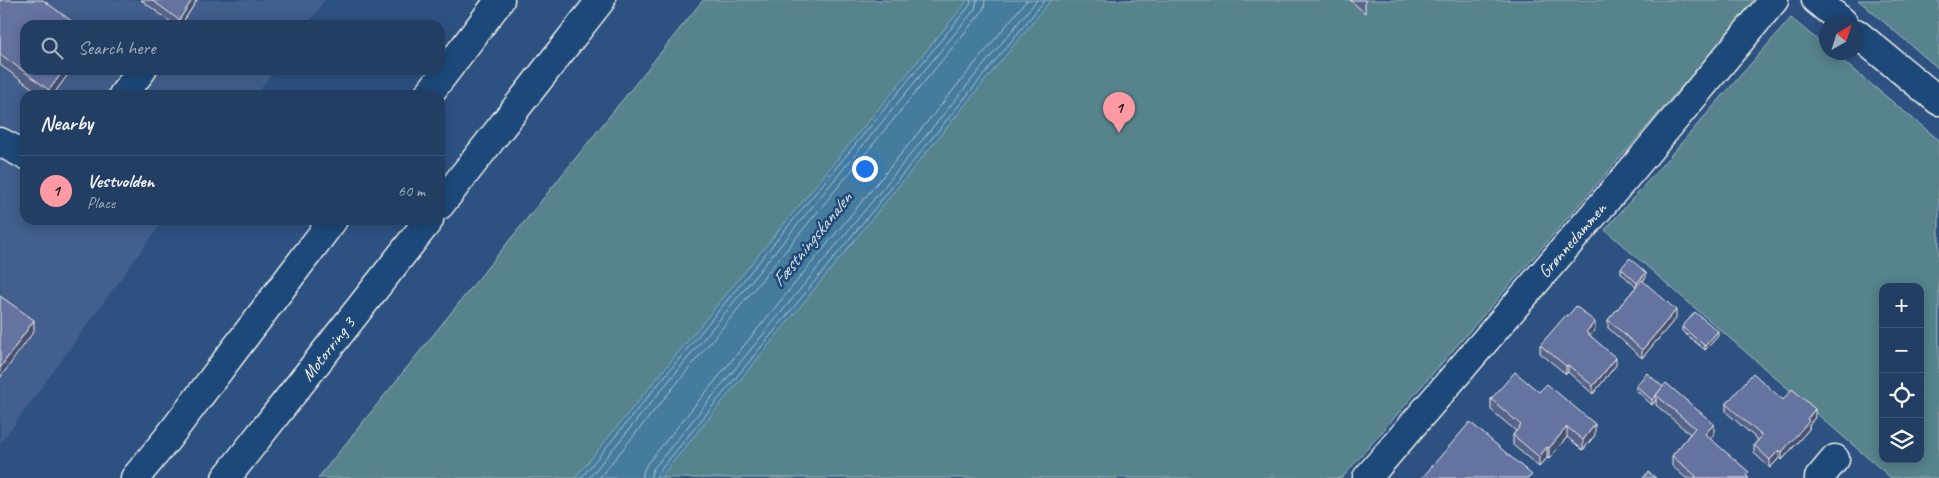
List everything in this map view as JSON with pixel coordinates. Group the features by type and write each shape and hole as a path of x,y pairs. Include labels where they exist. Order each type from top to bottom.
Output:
{"main road":[{"path":"445,73 500,0"},
{"name":"Grønnedammen","path":"1368,478 1626,178 1774,0"},
{"path":"1816,0 1834,15"},
{"path":"445,199 600,1"},
{"path":"1864,40 1939,101"},
{"path":"127,90 138,75"},
{"path":"432,90 443,75"},
{"path":"0,142 20,152"},
{"path":"135,478 173,431 329,225"},
{"name":"Motorring 3","path":"226,478 425,225"}],"shaded area":[{"path":"0,0 325,0 311,20 20,20 20,75 270,75 260,90 20,90 20,225 160,225 0,444"}],"green space":[{"path":"703,0 1757,0 1342,478 318,478"},
{"path":"1858,0 1939,0 1939,69"},
{"path":"1791,18 1819,41 1819,60 1842,60 1939,140 1939,478 1891,478 1605,230"}],"water":[{"name":"Fæstningskanalen","path":"968,0 1051,0 660,478 575,478"}],"building":[{"path":"0,0 43,0 70,20 20,20 20,69 0,54"},
{"path":"152,0 192,0 179,20"},
{"path":"29,75 60,75 49,90"},
{"path":"1630,258 1646,273 1637,283 1621,268"},
{"path":"1642,280 1676,310 1642,350 1608,320"},
{"path":"0,296 34,320 0,368"},
{"path":"1576,306 1595,322 1586,332 1616,358 1593,386 1540,345"},
{"path":"1695,312 1718,331 1705,346 1682,327"},
{"path":"1515,372 1539,392 1547,384 1595,424 1583,440 1567,427 1539,457 1513,435 1521,425 1491,399"},
{"path":"1647,373 1663,387 1652,400 1636,386"},
{"path":"1753,373 1783,400 1792,389 1815,409 1807,419 1809,421 1782,452 1779,450 1770,460 1754,445 1762,436 1726,404"},
{"path":"1666,383 1714,424 1705,434 1749,472 1746,475 1749,478 1695,478 1696,476 1672,456 1695,428 1656,395"},
{"path":"1470,422 1532,475 1529,478 1422,478"},
{"path":"1648,472 1656,478 1643,478"}],"place":[{"name":"Vestvolden","path":"1119,133"}]}
